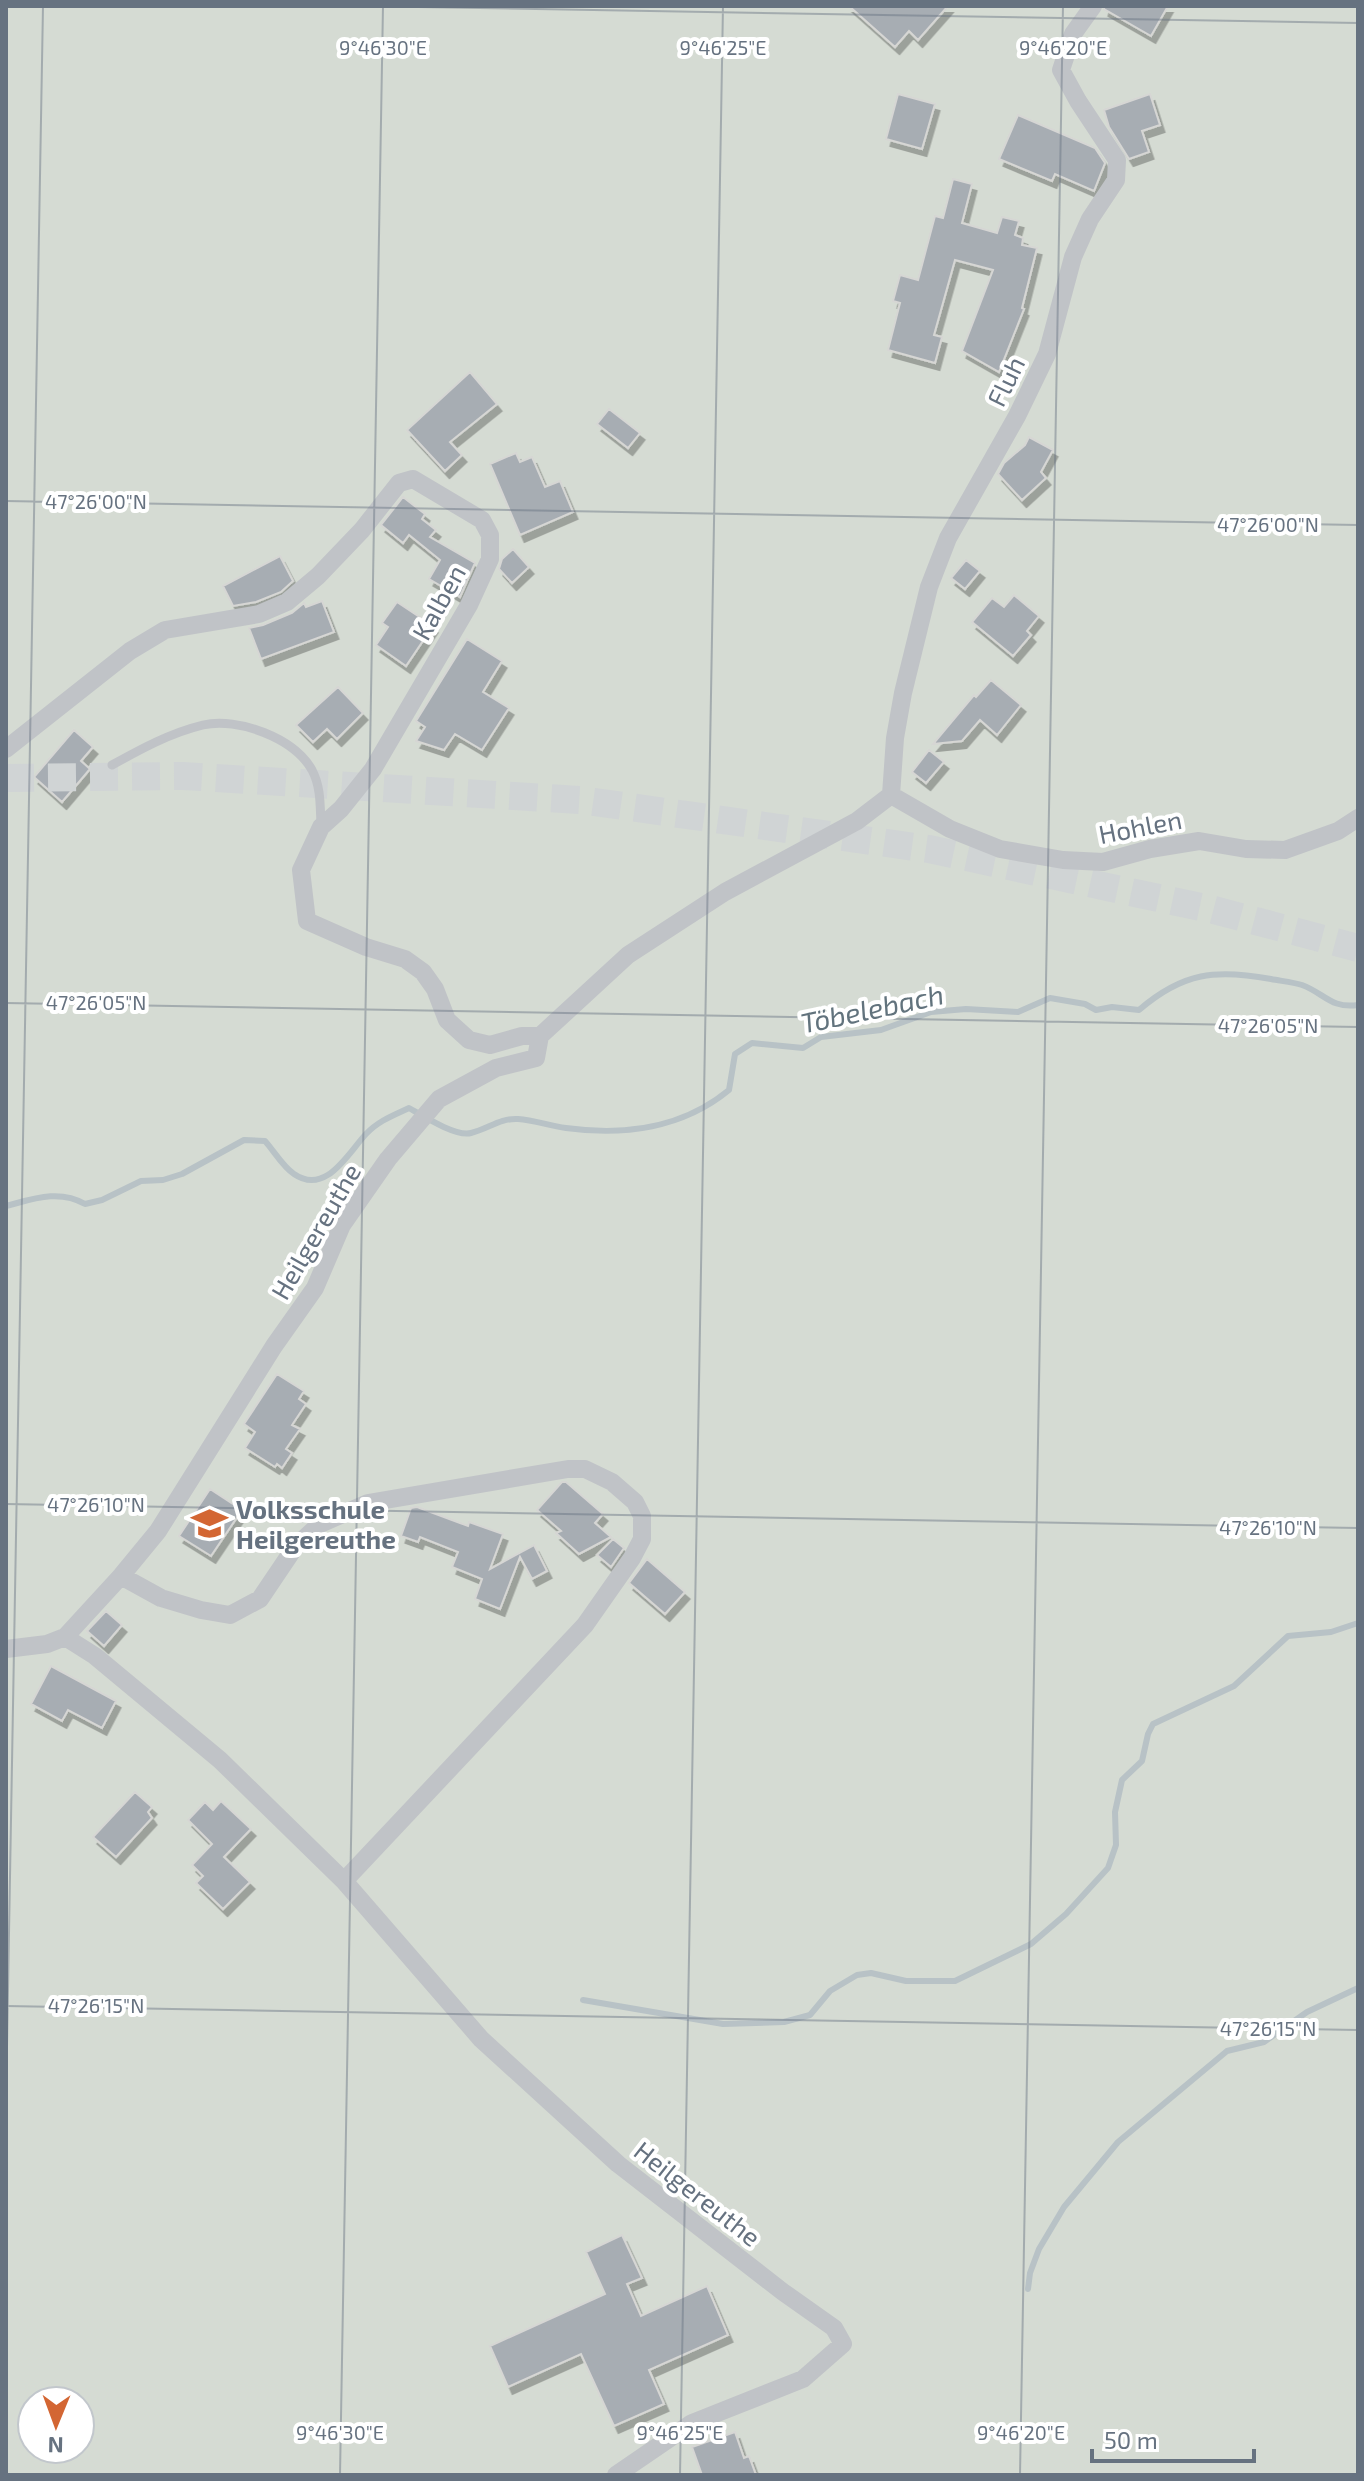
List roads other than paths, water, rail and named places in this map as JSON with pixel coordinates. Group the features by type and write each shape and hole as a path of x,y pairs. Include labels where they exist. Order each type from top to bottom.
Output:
{"street":[{"name":"Fluh","path":"891,795 895,738 903,693 929,587 948,538 1017,416 1047,354 1073,257 1090,219 1116,180 1117,160 1061,70 1073,34 1093,6"},
{"name":"Kalben","path":"6,749 130,651 165,630 259,614 287,602 318,576 362,530 399,483 413,479 482,520 490,535 490,559 469,605 373,769 341,809 321,827 301,870 307,921 366,947 405,959 423,972 435,989 447,1020 469,1040 490,1045 522,1036 540,1036"},
{"name":"Hohlen","path":"891,795 950,829 1000,849 1063,860 1103,862 1150,849 1199,841 1246,849 1285,850 1338,831 1358,818"},
{"name":"Heilgereuthe","path":"616,2475 692,2423 803,2379 843,2344 834,2328 618,2164 481,2039 344,1881 220,1760 95,1656 65,1637 158,1531 274,1346 315,1288 342,1225 388,1159 439,1099 496,1068 536,1058 540,1036 628,955 725,892 857,821 891,795"},
{"path":"121,1576 161,1598 230,1615 260,1599 295,1547 320,1524 368,1503 568,1469 585,1469 612,1482 635,1502 642,1516 642,1539 585,1625 344,1881"},
{"path":"6,1649 47,1644 65,1637"}],"lane":[{"path":"112,765 158,740 205,725 229,723 250,729 289,745 311,768 320,789 321,827"}],"waterway":[{"name":"Töbelebach","path":"6,1206 56,1196 85,1204 102,1200 141,1181 163,1180 182,1174 244,1140 265,1141 290,1171 316,1180 344,1161 376,1125 409,1108 440,1125 465,1133 512,1119 588,1130 631,1130 652,1126 692,1113 729,1090 735,1054 752,1043 803,1048 821,1037 881,1030 931,1012 966,1009 1018,1012 1050,998 1085,1004 1096,1010 1112,1007 1139,1010 1170,988 1201,976 1217,974 1294,983 1310,988 1334,1003 1358,1005"},
{"path":"583,2000 723,2024 784,2022 810,2015 830,1991 857,1975 871,1973 906,1981 955,1981 1031,1944 1066,1914 1108,1868 1116,1845 1115,1812 1122,1780 1142,1761 1153,1724 1234,1686 1288,1636 1331,1632 1358,1623"},
{"path":"1028,2289 1039,2249 1064,2207 1118,2142 1227,2051 1264,2042 1307,2012 1358,1988"}],"tunnel":[{"path":"6,778 183,776 580,800 929,849 1210,909 1358,948"}],"place":[{"name":"Volksschule Heilgereuthe","path":"210,1523"}]}
